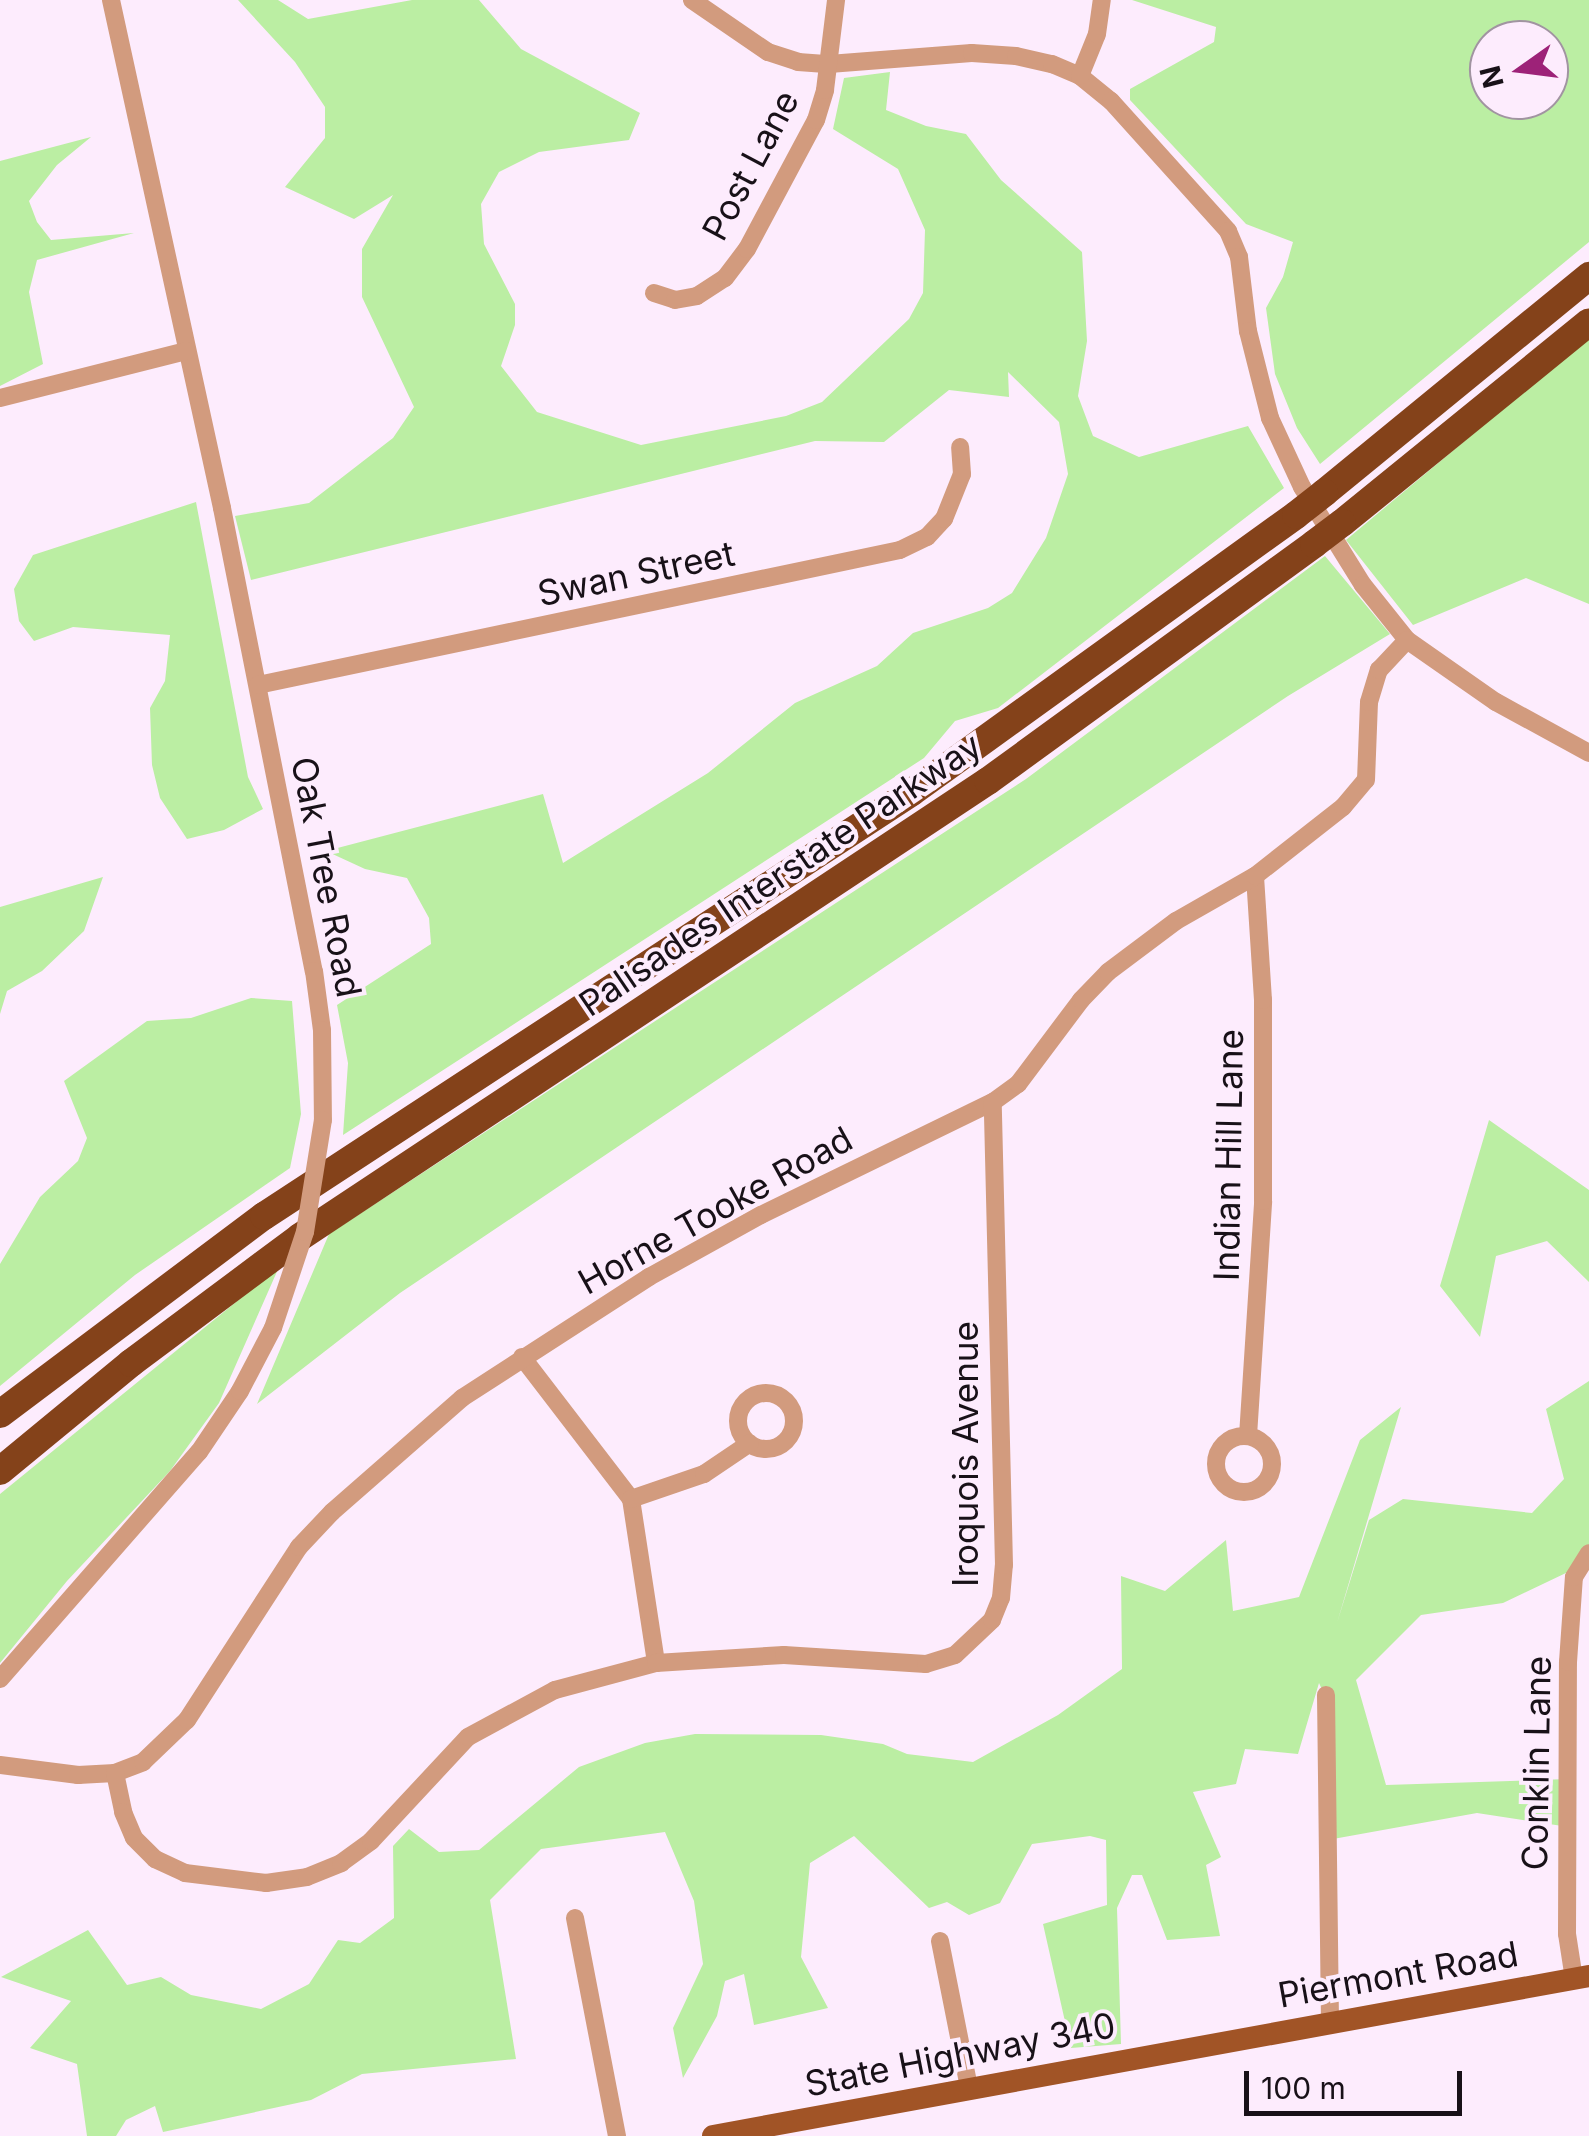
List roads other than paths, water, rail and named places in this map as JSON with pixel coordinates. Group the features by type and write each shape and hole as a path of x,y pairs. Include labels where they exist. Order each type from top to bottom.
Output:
{"highway":[{"name":"Palisades Interstate Parkway","path":"0,1414 149,1299 295,1194 927,782 1324,494 1589,276"},
{"name":"Palisades Interstate Parkway","path":"0,1471 131,1363 300,1236 988,781 1342,523 1589,322"}],"main road":[{"name":"Piermont Road","path":"1220,2041 1581,1977"},
{"name":"State Highway 340","path":"713,2136 1220,2041"}],"street":[{"name":"Oak Tree Road","path":"0,1679 199,1452 240,1392 274,1328 306,1232 323,1120 319,998 258,686 110,0"},
{"path":"692,0 768,52 798,62 829,64 972,53 1052,64 1080,76 1111,101 1228,231 1240,257 1248,331 1280,442 1340,552 1407,640 1496,702 1589,753"},
{"name":"Post Lane","path":"654,294 675,300 697,296 725,278 747,250 816,120 829,64 836,0"},
{"path":"1080,76 1097,34 1102,0"},
{"path":"0,398 186,351"},
{"name":"Swan Street","path":"258,686 900,550 927,537 944,520 962,474 960,447"},
{"name":"Horne Tooke Road","path":"115,1773 142,1762 187,1720 267,1593 332,1512 418,1433 522,1357 649,1277 761,1215 993,1102 1041,1059 1081,1000 1108,972 1176,921 1255,876 1343,806 1366,780 1369,702 1379,670 1407,640"},
{"name":"Indian Hill Lane","path":"1248,1436 1263,1201 1263,1000 1255,876"},
{"name":"Iroquois Avenue","path":"115,1773 122,1812 134,1838 155,1859 185,1873 266,1884 307,1876 341,1863 371,1841 468,1737 510,1710 555,1690 656,1663 784,1655 926,1664 955,1655 992,1620 1001,1598 1004,1565 993,1102"},
{"path":"522,1357 631,1498 656,1663"},
{"path":"631,1498 704,1474 750,1443"},
{"name":"Conklin Lane","path":"1581,1977 1567,1934 1568,1662 1574,1577 1589,1554"},
{"path":"1326,1695 1330,2020"},
{"path":"0,1765 78,1774 115,1773"},
{"path":"575,1918 617,2136"},
{"path":"940,1941 969,2087"}]}
